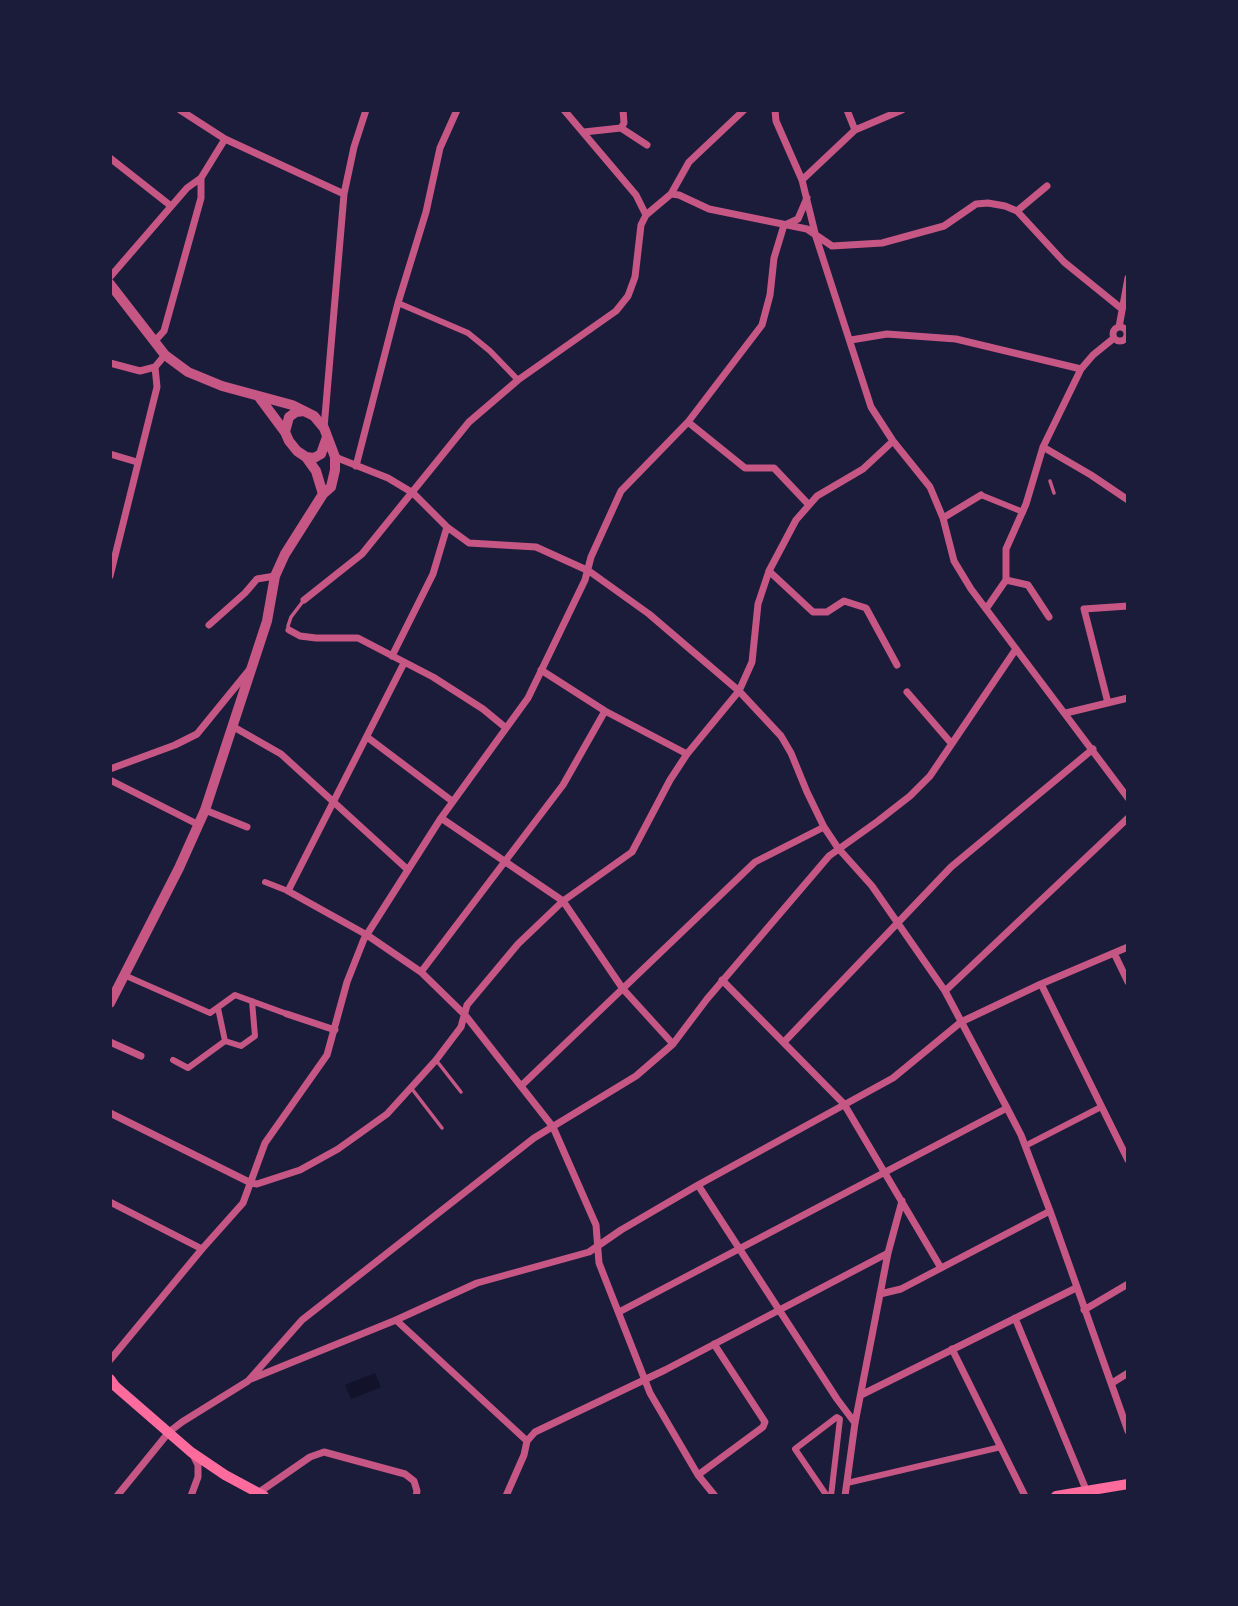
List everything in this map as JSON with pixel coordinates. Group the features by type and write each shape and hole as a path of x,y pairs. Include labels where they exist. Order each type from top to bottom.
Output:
{"main road":[{"path":"112,1384 191,1452 225,1475 261,1494"},
{"path":"1056,1496 1128,1484"}],"street":[{"path":"180,110 225,139 344,194"},
{"path":"306,457 314,458 321,454 325,433 344,194 366,110"},
{"path":"356,466 398,303 426,212 440,148 457,110"},
{"path":"564,110 636,195 646,215"},
{"path":"621,128 624,123 622,110"},
{"path":"304,600 362,554 469,422 518,380 617,311 628,296 635,277 642,225 646,215 671,194 689,162 744,110"},
{"path":"775,110 776,121 802,180 816,237 871,407 893,441 930,487 943,518 954,561 986,609 1128,798"},
{"path":"847,110 855,130"},
{"path":"802,180 855,130 902,110"},
{"path":"584,132 621,128 647,145"},
{"path":"110,277 187,188 201,178 225,139"},
{"path":"110,158 171,206"},
{"path":"154,342 164,331 201,198 201,178"},
{"path":"1017,211 1047,186"},
{"path":"671,194 709,209 807,229 832,246 882,243 944,226 975,204 988,203 1017,211 1064,262 1122,309"},
{"path":"110,1360 243,1203 265,1143 327,1055 347,982 367,935 452,801 528,698 589,571 592,556 621,491 688,422 762,325 770,295 774,258 784,225 798,219 807,198"},
{"path":"1114,338 1113,331 1119,327 1128,278"},
{"path":"110,284 165,355 188,372 222,386 259,397 277,399 314,416 335,457 331,487 323,494 285,554 275,576 267,621 199,825 110,1003"},
{"path":"398,303 468,333 518,380"},
{"path":"1114,338 1120,341 1126,339 1126,330 1119,327"},
{"path":"851,340 887,334 956,339 1081,369"},
{"path":"986,609 1006,580 1006,550 1023,512 1043,447 1081,369 1114,338"},
{"path":"110,363 139,371 155,367 165,355"},
{"path":"110,576 157,387 155,367"},
{"path":"259,397 297,451 306,457 316,471 323,494"},
{"path":"285,432 289,417 296,412 305,411"},
{"path":"688,422 745,468 774,468 809,505"},
{"path":"110,1113 257,1184 300,1170 338,1149 387,1114 436,1060 461,1027 467,1005 518,944 563,901 632,852 670,780 687,754 738,691 752,662 753,628 769,571 796,520 817,496 863,469 893,441"},
{"path":"1043,447 1051,456 1091,475 1128,500"},
{"path":"110,454 137,462"},
{"path":"335,457 388,478 413,493 447,527 469,543 536,547 589,571 649,614 738,691 781,736 824,827 838,848 872,886 945,991 1007,1108 1050,1211 1127,1429"},
{"path":"943,518 981,495 1023,512"},
{"path":"392,656 433,574 447,527"},
{"path":"769,571 813,612 827,612 844,601 866,608 897,665"},
{"path":"209,625 257,579 275,576"},
{"path":"1006,580 1028,585 1049,617"},
{"path":"1108,703 1084,609 1128,606"},
{"path":"289,631 299,636 316,638 352,637 433,677 483,709 506,728"},
{"path":"247,1381 302,1320 534,1138 636,1076 673,1044 722,980 829,856 910,796 930,776 1016,649"},
{"path":"288,891 404,663"},
{"path":"110,769 197,734 252,666"},
{"path":"541,670 605,711 687,754"},
{"path":"907,692 951,743"},
{"path":"1066,713 1128,698"},
{"path":"421,972 563,785 605,711"},
{"path":"232,726 281,754 407,869"},
{"path":"367,737 452,801"},
{"path":"783,1042 951,867 1093,749"},
{"path":"110,779 199,825"},
{"path":"205,810 247,827"},
{"path":"441,818 563,901 622,989 673,1044"},
{"path":"945,991 1128,818"},
{"path":"521,1086 755,862 824,827"},
{"path":"265,882 288,891 367,935 421,972 465,1015 553,1127 596,1225 599,1262 650,1393 698,1475 715,1496"},
{"path":"117,1496 169,1432 247,1381 396,1320 477,1283 589,1252 698,1185 893,1078 961,1022 1128,947"},
{"path":"1114,953 1128,982"},
{"path":"124,975 210,1013 236,995 335,1030"},
{"path":"722,980 844,1104 941,1268"},
{"path":"1041,984 1128,1160"},
{"path":"225,1041 241,1046 255,1036 252,1002"},
{"path":"218,1008 225,1041"},
{"path":"110,1041 141,1056"},
{"path":"173,1060 188,1068 225,1041"},
{"path":"1025,1146 1101,1107"},
{"path":"619,1312 1007,1108"},
{"path":"698,1185 855,1423"},
{"path":"845,1496 855,1423 888,1253 902,1201"},
{"path":"110,1202 202,1249"},
{"path":"880,1294 901,1289 1050,1211"},
{"path":"506,1496 524,1455 527,1440 535,1432 714,1344 888,1253"},
{"path":"1084,1310 1128,1284"},
{"path":"861,1395 1076,1288"},
{"path":"1015,1318 1087,1492"},
{"path":"396,1320 527,1440"},
{"path":"698,1475 763,1427 765,1422 714,1344"},
{"path":"953,1349 1025,1496"},
{"path":"1112,1383 1128,1373"},
{"path":"837,1417 840,1419 829,1496 795,1449 837,1417"},
{"path":"847,1483 1001,1447"},
{"path":"191,1452 198,1465 198,1476 191,1496"},
{"path":"261,1494 310,1457 324,1452 405,1474 414,1481 416,1496"}],"lane":[{"path":"1050,481 1054,493"},
{"path":"289,631 291,617 304,600"},
{"path":"436,1060 461,1092"},
{"path":"412,1089 442,1128"}],"shaded area":[{"path":"375,1373 381,1387 351,1399 345,1385"}]}
